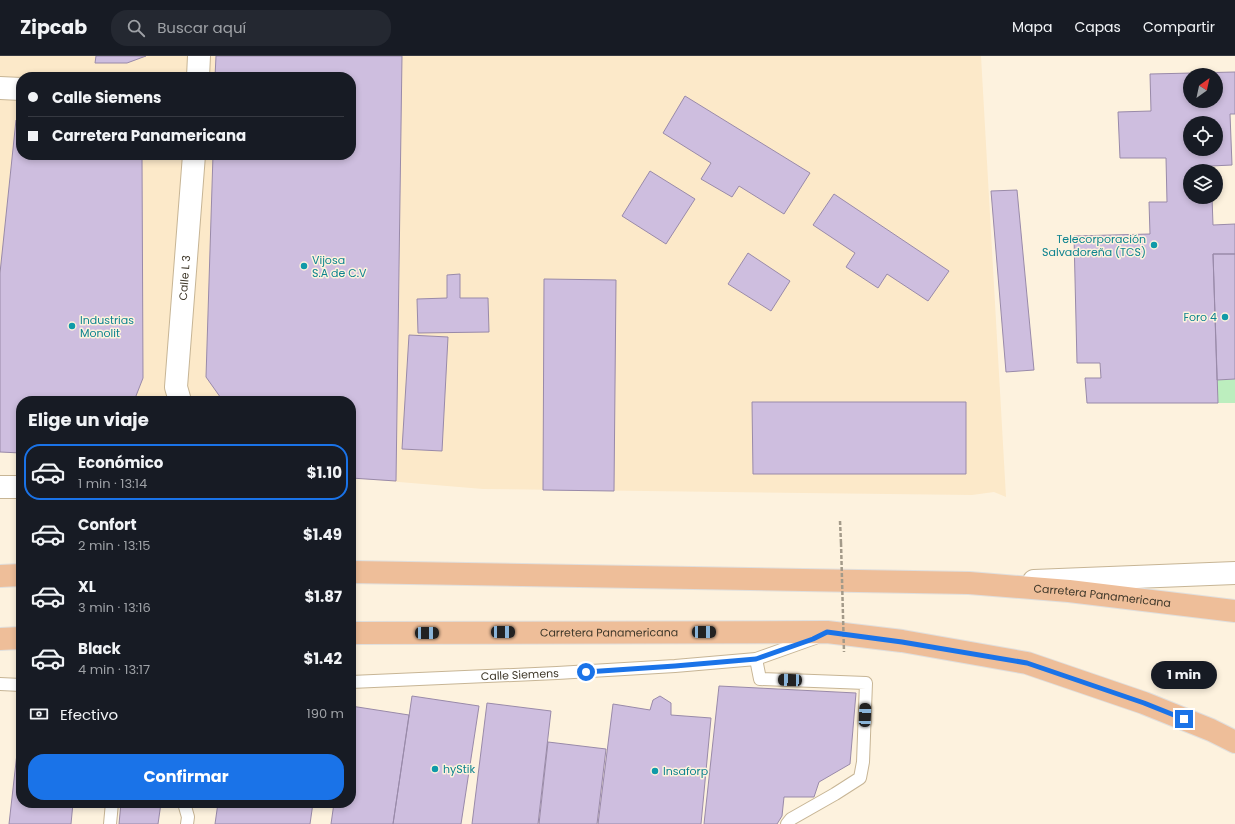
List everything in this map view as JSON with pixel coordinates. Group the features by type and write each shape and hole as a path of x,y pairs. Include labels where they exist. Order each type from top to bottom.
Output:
{"main road":[{"name":"Carretera Panamericana","path":"356,572 969,583 1069,591 1235,611"},
{"path":"0,576 16,575"},
{"name":"Carretera Panamericana","path":"356,633 827,632 902,642 1027,663 1144,703 1235,742"},
{"path":"0,639 16,638"}],"street":[{"path":"198,72 199,56"},
{"path":"0,88 16,89"},
{"name":"Calle L 3","path":"175,396 192,160"},
{"path":"0,488 16,487"},
{"name":"Carretera Panamericana","path":"969,583 1235,573"}],"lane":[{"name":"Calle Siemens","path":"356,682 557,673 675,666 756,659 813,639 827,632"},
{"path":"756,659 760,679 866,683"},
{"path":"856,728 866,683"},
{"path":"787,824 791,819 860,778 863,762 866,683"},
{"path":"0,684 16,685"},
{"path":"110,824 112,808"},
{"path":"185,808 188,817 187,824"}],"path":[{"path":"840,521 844,652"}],"shaded area":[{"path":"0,56 981,56 1006,497 994,492 972,495 483,489 356,478 356,396 16,396 16,453 0,452"}],"green space":[{"path":"1235,379 1235,403 1218,403 1217,380"}],"building":[{"path":"96,56 146,56 127,63 95,63"},
{"name":"Vijosa S.A de C.V","path":"216,56 402,56 396,481 356,478 356,396 219,396 206,377 213,160 356,160 356,72 215,72"},
{"name":"Telecorporación Salvadoreña (TCS)","path":"1223,72 1235,72 1235,114 1230,114 1232,165 1183,164 1183,204 1212,204 1213,225 1235,224 1235,254 1213,254 1218,403 1087,403 1085,378 1101,378 1100,363 1077,363 1074,236 1150,234 1149,202 1167,202 1166,158 1120,158 1118,112 1151,111 1150,74 1183,73 1183,108 1223,108"},
{"path":"685,96 810,173 784,214 739,186 732,197 701,179 711,163 663,133"},
{"name":"Industrias Monolit","path":"16,120 16,160 142,160 143,378 136,396 16,396 16,453 0,452 0,273"},
{"path":"650,171 695,199 666,244 622,216"},
{"path":"1017,190 1034,370 1006,372 991,191"},
{"path":"834,194 949,271 928,301 887,274 878,288 846,267 855,253 813,225"},
{"path":"748,253 790,281 771,311 728,284"},
{"name":"Foro 4","path":"1213,254 1235,254 1235,379 1217,380"},
{"path":"460,274 460,298 488,298 489,332 418,333 417,299 447,298 447,275"},
{"path":"544,279 616,280 614,491 543,490"},
{"path":"409,335 448,337 442,451 402,449"},
{"path":"752,402 966,402 966,474 753,474"},
{"path":"719,686 856,693 850,764 819,782 814,797 784,797 782,816 777,824 704,824"},
{"name":"hyStik","path":"412,696 479,706 461,824 393,824"},
{"name":"Insaforp","path":"660,696 671,703 671,715 711,718 701,824 598,824 613,704 650,710 653,700"},
{"path":"487,703 551,711 538,824 472,824"},
{"path":"356,707 409,715 393,824 331,824 333,808 356,808"},
{"path":"548,742 606,749 597,824 539,824"},
{"path":"16,762 16,808 73,808 71,824 9,824"},
{"path":"121,808 160,808 158,824 119,824"},
{"path":"217,808 312,808 310,824 215,824"}],"place":[{"name":"Telecorporación Salvadoreña (TCS)","path":"1154,245"},
{"name":"Vijosa S.A de C.V","path":"304,266"},
{"name":"Foro 4","path":"1225,317"},
{"name":"Industrias Monolit","path":"72,326"},
{"name":"hyStik","path":"435,769"},
{"name":"Insaforp","path":"655,771"}],"route":[{"path":"586,672 756,659 813,639 827,632 902,642 1027,663 1144,703 1184,719"}]}
